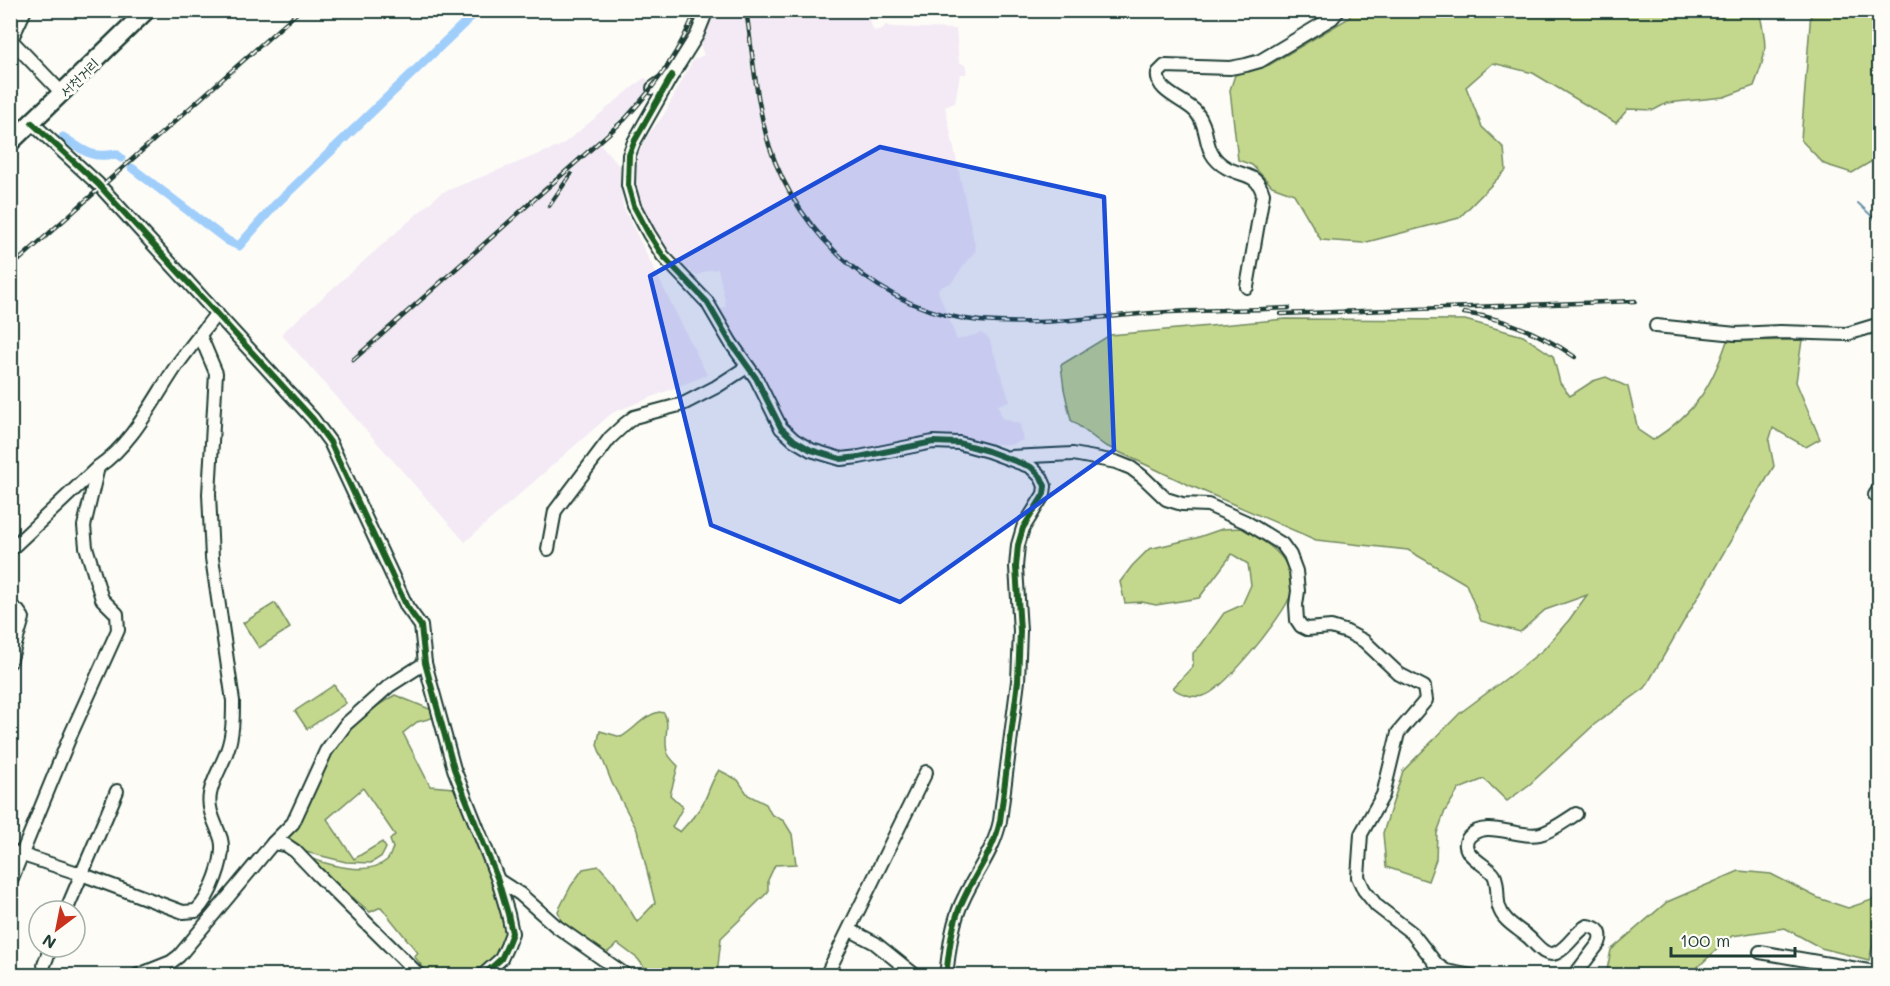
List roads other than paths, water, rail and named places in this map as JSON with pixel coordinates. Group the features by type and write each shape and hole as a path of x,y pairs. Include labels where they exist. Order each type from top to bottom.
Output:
{"main road":[{"name":"서천거리","path":"10,143 147,10"}],"street":[{"path":"25,10 11,40 62,93"},
{"path":"707,10 697,35 634,142 629,155 628,185 634,206 663,256 706,302 767,398 782,428 794,440 827,456 841,459 933,442 959,443 1031,467 1041,477 1045,486 1042,498 1023,528 1018,545 1016,567 1020,631 1018,681 1000,821 997,835 963,899 957,916 946,975"},
{"path":"1247,288 1263,194 1260,185 1256,180 1220,164 1213,157 1196,112 1164,88 1159,82 1158,73 1165,66 1230,68 1260,61 1332,18 1339,10"},
{"path":"653,88 672,75"},
{"path":"32,123 98,184 313,419 330,442 407,606 421,626 425,663 454,769 498,880 508,914 512,933 501,958 482,975"},
{"path":"10,550 111,458 138,426 177,364 217,313"},
{"path":"1656,326 1736,334 1780,332 1847,334 1880,324"},
{"path":"16,853 81,874 183,912 196,911 203,904 212,885 222,841 209,808 210,795 214,778 227,752 233,723 233,701 211,548 208,494 216,373 200,335"},
{"path":"548,549 555,511 610,438 625,424 634,417 683,404 747,367"},
{"path":"1003,457 1073,454 1116,462 1131,468 1166,499 1182,504 1208,505 1246,522 1282,544 1290,555 1296,571 1297,620 1301,626 1307,629 1331,627 1347,632 1364,641 1399,674 1424,687 1426,700 1398,733 1383,795 1361,834 1358,877 1364,890 1377,906 1412,933 1437,965 1446,971 1472,975"},
{"path":"10,883 16,853 118,630 117,614 102,599 86,547 84,526 98,468"},
{"path":"10,606 23,618 10,662"},
{"path":"136,975 171,962 180,956 273,843 293,824 327,751 346,724 389,686 425,663"},
{"path":"826,975 926,772"},
{"path":"71,899 117,791"},
{"path":"1574,975 1599,943 1601,937 1599,931 1587,926 1558,952 1552,954 1540,950 1503,917 1493,873 1472,857 1467,850 1466,842 1477,831 1488,829 1520,834 1540,834 1576,814"},
{"path":"273,843 286,845 296,850 317,874 420,975"},
{"path":"498,880 520,894 556,926 627,975"},
{"path":"850,930 875,943 916,975"},
{"path":"1760,952 1880,973"},
{"path":"44,965 46,959"}],"waterway":[{"path":"132,168 228,241 239,246 275,205 478,10"},
{"path":"63,137 87,152 99,155 116,154 121,158"},
{"path":"1858,203 1880,224"}],"railway":[{"path":"10,268 300,10"},
{"path":"353,360 625,119 666,68 696,10"},
{"path":"746,10 761,112 769,145 783,179 801,210 823,239 849,264 878,285 910,302 944,314 980,321 1045,322 1170,312 1289,308"},
{"path":"549,206 571,174"},
{"path":"1281,314 1635,301"},
{"path":"1464,313 1479,315 1522,328 1575,357"}]}
